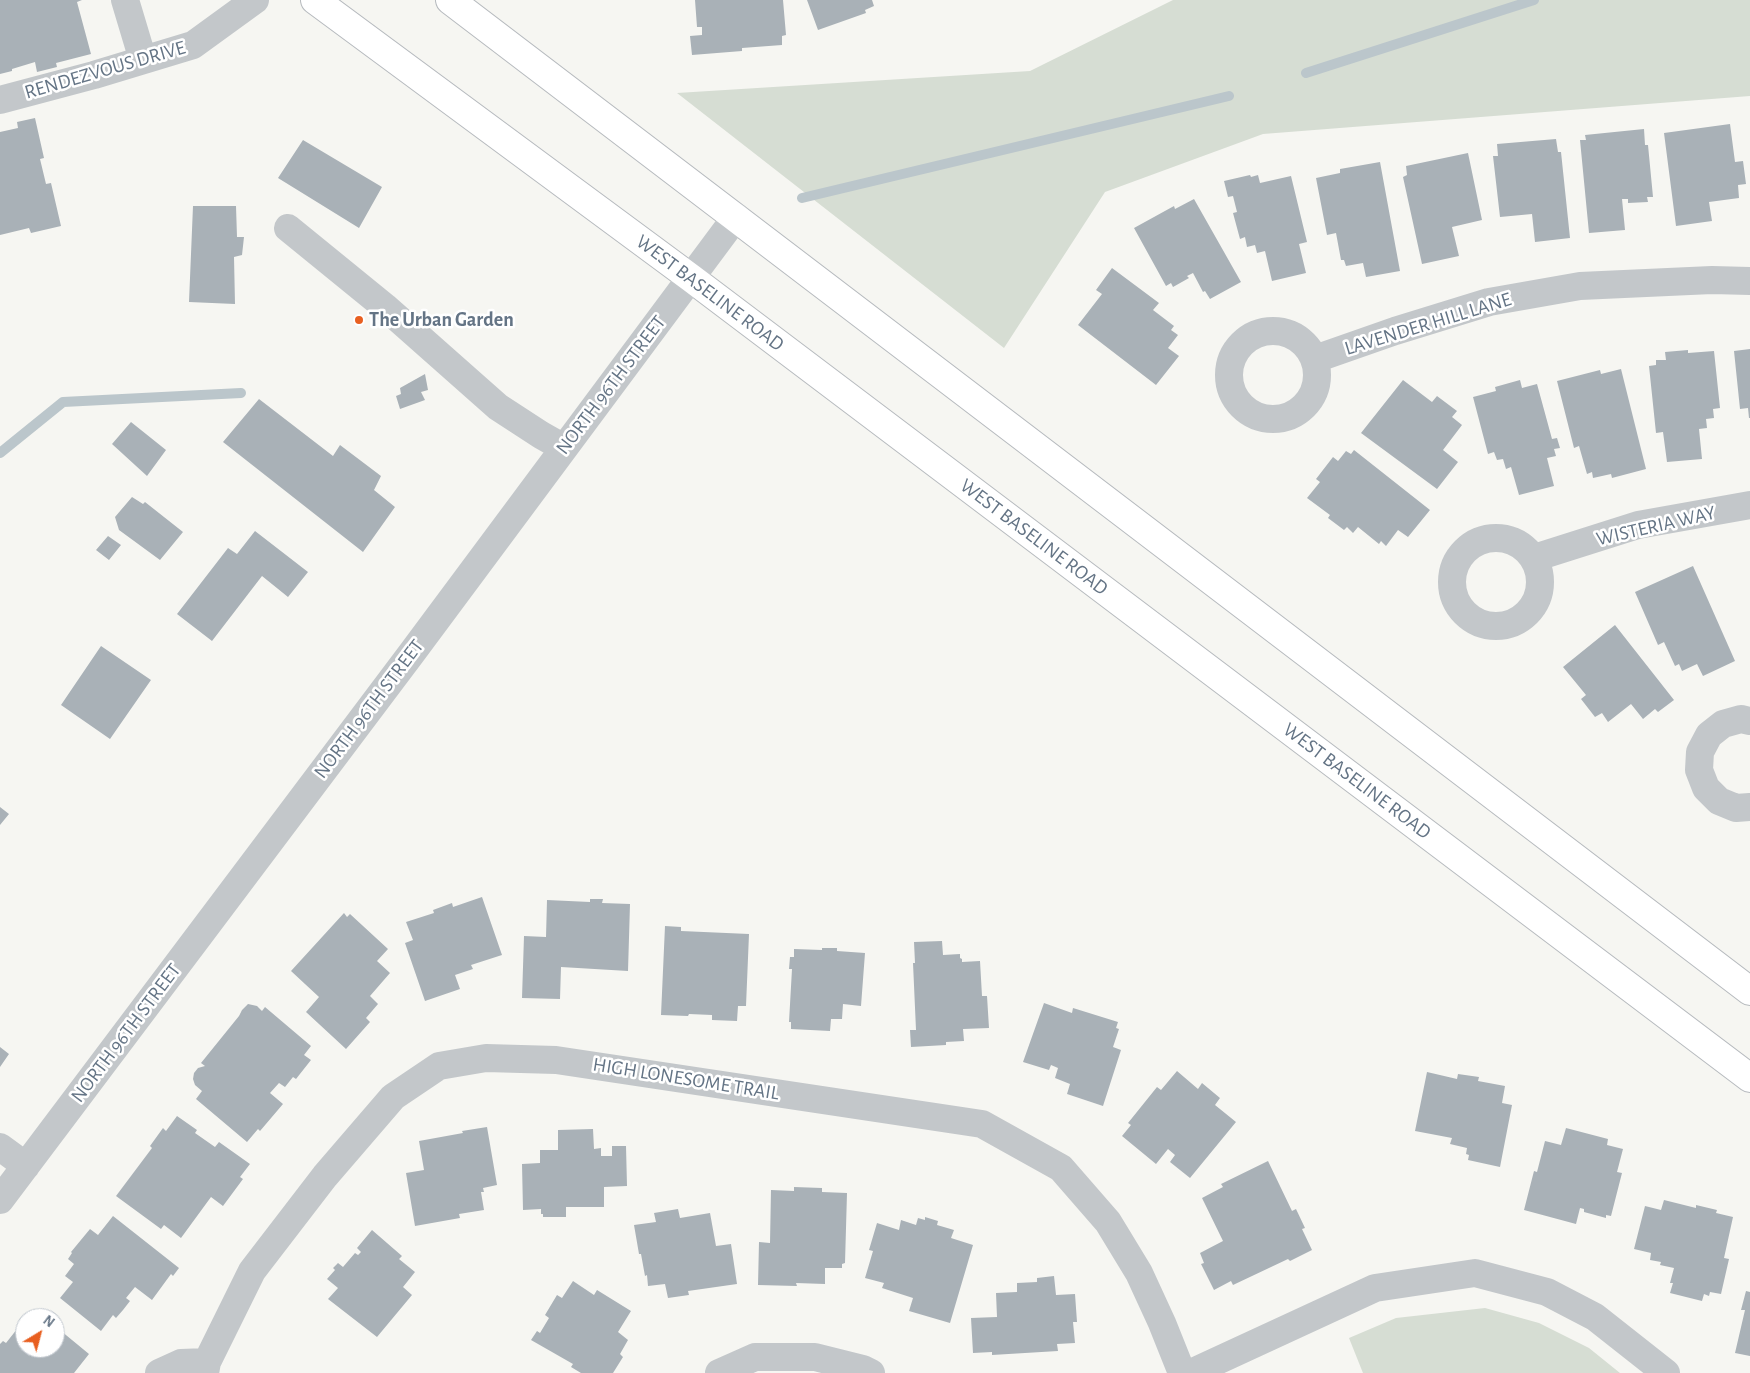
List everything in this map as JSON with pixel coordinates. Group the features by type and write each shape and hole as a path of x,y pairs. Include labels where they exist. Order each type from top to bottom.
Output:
{"main road":[{"name":"WEST BASELINE ROAD","path":"315,0 691,278 1750,1078"},
{"path":"450,0 1750,991"}],"street":[{"path":"125,0 143,60"},
{"name":"RENDEZVOUS DRIVE","path":"0,100 193,45 255,0"},
{"name":"NORTH 96TH STREET","path":"0,1200 736,217"},
{"path":"288,228 385,307 498,407 564,448"},
{"name":"LAVENDER HILL LANE","path":"1315,359 1395,331 1498,300 1580,286 1712,280 1750,281"},
{"name":"WISTERIA WAY","path":"1534,558 1638,525 1750,505"},
{"path":"1750,720 1741,719 1723,724 1709,735 1700,752 1699,770 1706,788 1719,801 1736,808 1750,807"},
{"name":"HIGH LONESOME TRAIL","path":"159,1373 180,1364 206,1368 252,1271 325,1176 393,1097 439,1066 486,1058 556,1060 982,1124 1060,1168 1108,1222 1138,1274 1162,1323 1182,1373"},
{"path":"0,1147 26,1166"},
{"path":"1191,1373 1375,1288 1475,1273 1547,1292 1595,1317 1666,1373"},
{"path":"719,1373 755,1357 815,1357 864,1369 870,1373"}],"shaded area":[{"path":"1173,0 1750,0 1750,96 1263,134 1105,192 1004,348 677,93 1030,71"},
{"path":"1485,1308 1539,1323 1589,1348 1620,1373 1363,1373 1349,1338 1396,1318"}],"building":[{"path":"0,0 82,0 77,2 91,54 56,63 57,67 37,72 35,62 0,74"},
{"path":"695,0 783,0 786,35 782,36 782,45 742,48 742,51 692,55 690,36 702,35 702,27 697,27"},
{"path":"807,0 872,0 874,6 865,10 866,13 818,30"},
{"path":"35,118 44,158 40,159 46,184 51,183 61,226 31,233 29,228 0,235 0,132 18,128 17,122"},
{"path":"1730,124 1735,162 1743,161 1746,184 1738,185 1739,198 1709,202 1712,221 1676,226 1664,133"},
{"path":"1644,129 1645,145 1648,145 1653,197 1647,197 1648,202 1628,203 1628,199 1622,199 1625,230 1589,233 1580,140 1586,140 1585,135"},
{"path":"1556,139 1558,152 1561,152 1570,238 1535,242 1532,214 1500,217 1493,156 1498,156 1497,144"},
{"path":"303,140 382,187 359,228 278,178"},
{"path":"1468,153 1482,220 1452,227 1459,256 1422,264 1403,177 1407,175 1406,166"},
{"path":"1380,162 1400,271 1366,277 1363,263 1346,266 1344,260 1341,260 1336,233 1327,235 1316,178 1340,173 1340,169"},
{"path":"1250,175 1251,177 1258,175 1260,183 1291,176 1307,242 1299,244 1306,273 1272,281 1265,251 1257,253 1255,245 1247,247 1245,237 1240,239 1233,213 1237,212 1233,196 1228,197 1224,181"},
{"path":"1194,199 1241,282 1210,299 1205,291 1203,292 1193,273 1187,276 1189,278 1173,287 1171,283 1166,286 1134,228 1174,206 1175,209"},
{"path":"193,206 236,206 237,237 244,237 242,255 234,257 235,304 189,302"},
{"path":"1112,268 1159,303 1153,310 1174,326 1171,330 1178,335 1168,348 1179,356 1156,385 1078,325 1102,294 1096,290"},
{"path":"1750,349 1749,418 1748,408 1740,409 1734,351"},
{"path":"1688,350 1688,353 1714,351 1720,408 1713,409 1714,418 1706,419 1707,428 1699,429 1702,459 1667,462 1663,432 1656,433 1649,366 1656,365 1656,360 1666,360 1665,352"},
{"path":"1621,369 1646,469 1612,478 1611,474 1593,478 1592,472 1587,474 1579,446 1574,448 1557,381 1600,370 1601,374"},
{"path":"425,374 428,390 421,392 425,400 400,409 396,396 401,394 400,388"},
{"path":"1403,380 1432,402 1437,396 1457,411 1452,417 1462,425 1443,450 1458,462 1437,489 1361,433"},
{"path":"1520,380 1522,388 1537,384 1552,439 1557,438 1560,448 1554,449 1556,456 1547,458 1554,486 1519,495 1511,467 1506,469 1503,459 1497,460 1494,452 1488,454 1473,397 1496,391 1495,387"},
{"path":"259,399 333,456 340,445 381,476 374,490 395,507 363,552 223,442"},
{"path":"131,422 166,450 147,476 112,444"},
{"path":"1354,450 1430,510 1408,537 1398,530 1386,546 1381,541 1379,544 1358,527 1353,533 1347,527 1344,530 1328,518 1330,515 1307,498 1320,482 1316,479 1333,457 1338,461 1346,451 1351,454"},
{"path":"132,497 143,504 145,502 183,532 160,560 119,530 115,517"},
{"path":"255,531 308,572 288,597 262,576 212,641 177,614 228,548 237,554"},
{"path":"108,536 121,545 109,560 96,550"},
{"path":"1693,566 1735,661 1703,676 1697,664 1682,671 1679,664 1675,666 1664,642 1658,645 1635,592"},
{"path":"1615,625 1674,700 1658,712 1655,709 1643,719 1631,704 1608,722 1602,713 1595,717 1581,699 1586,695 1563,667"},
{"path":"101,646 151,680 110,739 61,705"},
{"path":"0,807 9,814 0,825"},
{"path":"482,897 502,955 471,965 473,969 455,975 460,989 425,1001 405,943 413,940 406,922 434,913 433,910 452,903 453,907"},
{"path":"590,899 603,899 602,903 630,904 628,971 561,967 560,999 522,998 524,936 546,937 547,900 590,902"},
{"path":"344,913 347,917 350,914 388,949 377,961 390,973 370,996 378,1004 366,1018 370,1022 346,1049 306,1012 319,997 291,971"},
{"path":"665,926 681,927 681,931 749,934 746,1006 738,1006 737,1021 712,1020 712,1015 661,1015"},
{"path":"942,941 943,955 960,954 962,962 980,961 982,996 987,996 989,1028 963,1029 964,1041 946,1042 946,1045 911,1047 910,1030 916,1030 914,942"},
{"path":"822,948 837,948 837,951 865,953 861,1006 843,1004 842,1019 831,1019 830,1031 791,1029 791,1022 789,1022 792,969 789,969 790,957 794,957 794,949 822,950"},
{"path":"1044,1003 1072,1013 1073,1008 1118,1022 1116,1028 1119,1029 1113,1047 1121,1050 1103,1106 1067,1094 1070,1084 1055,1078 1058,1068 1051,1065 1049,1070 1023,1062"},
{"path":"248,1004 257,1006 262,1011 265,1007 311,1046 304,1055 311,1060 296,1079 293,1077 285,1087 279,1083 270,1093 283,1104 260,1131 258,1129 247,1142 196,1099 202,1091 195,1085 193,1079 194,1073 198,1068 205,1066 201,1063"},
{"path":"0,1047 9,1054 0,1067"},
{"path":"1177,1071 1198,1089 1202,1083 1220,1098 1215,1105 1236,1122 1190,1178 1170,1162 1175,1155 1168,1149 1156,1164 1122,1136 1131,1125 1128,1123 1157,1087 1161,1090"},
{"path":"1427,1072 1457,1079 1458,1074 1479,1077 1478,1081 1505,1086 1502,1103 1512,1105 1500,1167 1468,1160 1467,1148 1450,1144 1452,1138 1415,1131"},
{"path":"177,1116 197,1130 195,1133 215,1147 219,1142 250,1164 240,1177 243,1179 223,1206 211,1197 181,1238 164,1225 161,1229 116,1196 152,1148 150,1146 163,1128 166,1131"},
{"path":"487,1127 497,1185 483,1188 484,1192 481,1192 484,1210 459,1214 460,1218 415,1226 406,1173 424,1170 419,1141"},
{"path":"1566,1128 1608,1139 1607,1145 1623,1149 1617,1172 1622,1173 1611,1216 1606,1215 1606,1218 1584,1212 1584,1209 1580,1208 1576,1224 1524,1210 1534,1171 1537,1172 1545,1141 1561,1145"},
{"path":"593,1129 594,1149 601,1148 601,1156 612,1156 612,1146 626,1146 627,1186 604,1187 604,1207 566,1207 566,1217 543,1217 541,1209 523,1210 522,1164 540,1163 540,1150 558,1150 558,1130"},
{"path":"1268,1161 1292,1211 1296,1209 1305,1228 1302,1229 1312,1250 1233,1285 1231,1281 1214,1290 1201,1264 1204,1263 1200,1253 1223,1241 1202,1198 1223,1187 1221,1184"},
{"path":"794,1187 822,1188 822,1192 847,1193 845,1263 842,1264 842,1268 825,1268 825,1284 796,1283 797,1286 758,1285 759,1242 770,1243 771,1190 794,1191"},
{"path":"1664,1200 1696,1208 1696,1205 1717,1210 1716,1213 1733,1217 1724,1258 1729,1259 1721,1294 1710,1292 1709,1296 1704,1294 1702,1301 1670,1293 1673,1283 1670,1283 1674,1268 1660,1265 1661,1262 1650,1260 1651,1253 1634,1249 1645,1206 1661,1210"},
{"path":"678,1209 680,1218 710,1213 716,1246 731,1244 737,1284 688,1291 689,1295 668,1298 665,1284 648,1286 647,1275 645,1276 641,1254 639,1254 634,1225 656,1222 654,1213"},
{"path":"113,1216 179,1268 173,1276 171,1274 152,1300 135,1287 126,1298 130,1301 116,1318 113,1315 101,1331 60,1298 73,1282 65,1276 74,1264 68,1259 71,1252 90,1229 98,1235"},
{"path":"925,1217 938,1221 937,1225 954,1230 951,1238 973,1245 950,1323 909,1311 913,1298 882,1288 884,1283 865,1278 873,1251 869,1250 877,1223 899,1230 901,1220 916,1225 918,1218 925,1220"},
{"path":"372,1230 402,1256 399,1259 415,1272 403,1287 412,1295 377,1337 328,1299 338,1288 327,1279 338,1263 343,1267 355,1253 358,1255 361,1252 357,1248"},
{"path":"1054,1276 1056,1295 1075,1294 1077,1322 1073,1322 1075,1343 1057,1344 1058,1351 992,1355 992,1352 973,1353 971,1318 997,1317 996,1293 1017,1292 1017,1283 1037,1282 1037,1278"},
{"path":"573,1281 594,1295 597,1290 631,1311 618,1332 628,1340 620,1354 623,1357 613,1373 581,1373 571,1367 573,1364 531,1340 537,1331 540,1333 549,1318 545,1315 557,1295 562,1298"},
{"path":"1746,1291 1750,1292 1750,1356 1735,1353 1745,1310 1741,1310"},
{"path":"15,1332 15,1358 65,1358 65,1334 89,1354 74,1373 0,1373 0,1344 3,1341 6,1343"}],"waterway":[{"path":"1306,73 1534,0"},
{"path":"802,198 1229,96"},
{"path":"0,453 63,402 241,393"}],"place":[{"name":"The Urban Garden","path":"359,320"}]}
